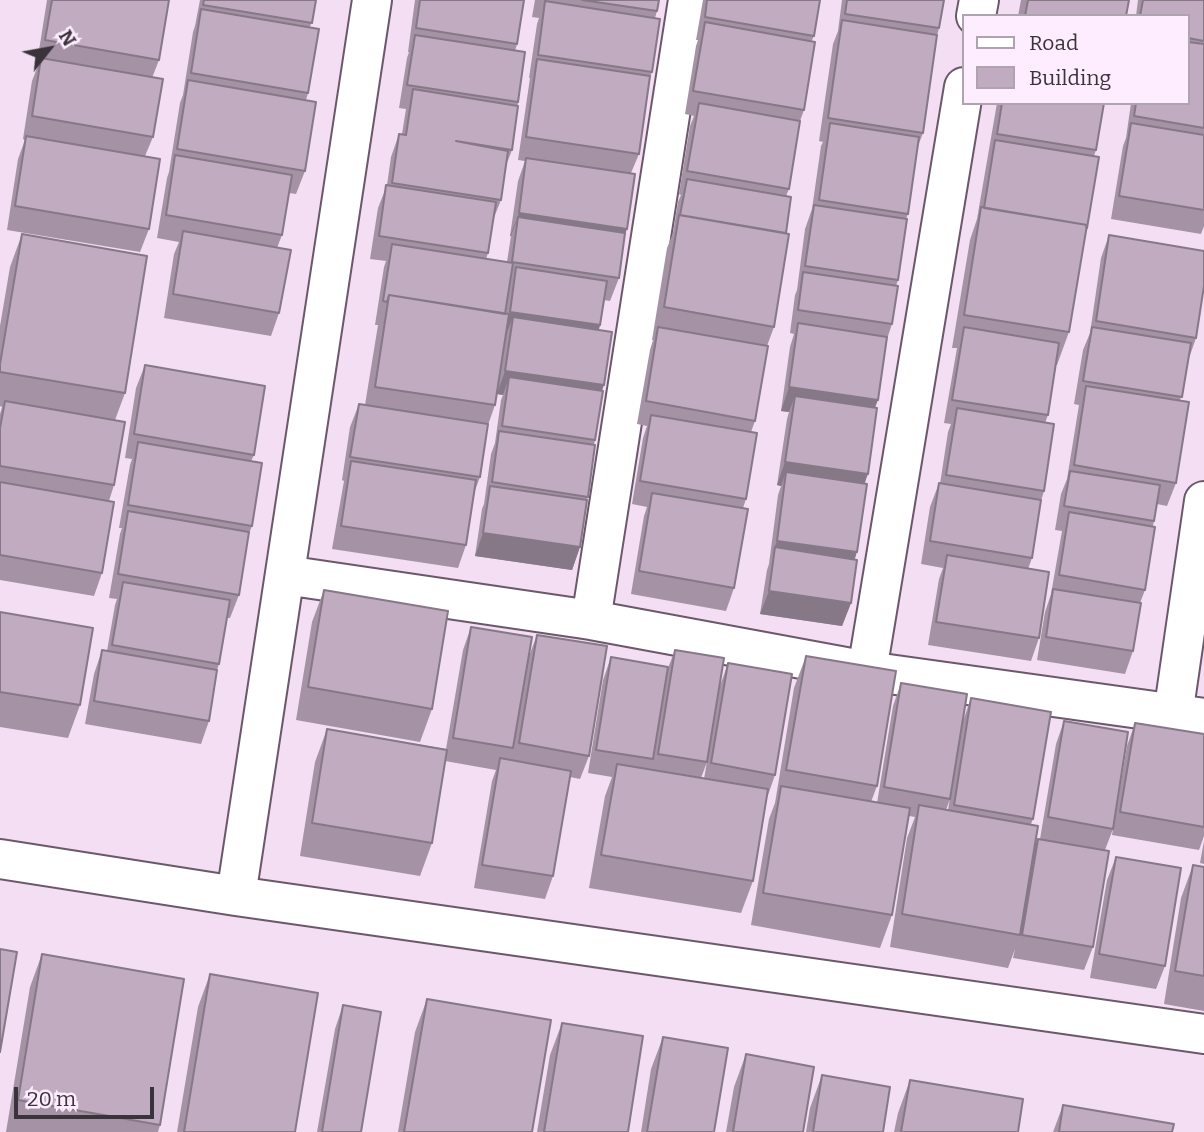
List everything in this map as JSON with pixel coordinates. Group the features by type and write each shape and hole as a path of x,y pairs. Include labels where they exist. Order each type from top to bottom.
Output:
{"street":[{"path":"236,896 372,0"},
{"path":"591,620 688,0"},
{"path":"867,671 962,99"},
{"path":"285,575 591,620 867,671 1188,716 1204,501"},
{"path":"0,859 236,896 1204,1034"}],"building":[{"path":"52,0 169,0 159,60 45,40"},
{"path":"204,0 316,0 312,23 203,5"},
{"path":"420,0 524,0 517,44 416,28"},
{"path":"582,0 659,0 657,11"},
{"path":"707,0 820,0 814,36 705,17"},
{"path":"847,0 944,0 939,28 845,14"},
{"path":"1028,0 1129,0 1126,14 1025,14"},
{"path":"1143,0 1204,0 1204,41 1190,38 1190,14 1140,14"},
{"path":"545,1 660,19 652,72 538,55"},
{"path":"201,9 319,29 308,93 191,73"},
{"path":"842,20 937,35 923,133 828,118"},
{"path":"705,22 815,42 804,110 693,91"},
{"path":"415,35 525,52 518,102 407,85"},
{"path":"1190,42 1204,44 1204,128 1134,116 1136,105 1190,105"},
{"path":"41,58 163,79 153,137 32,116"},
{"path":"537,59 650,76 639,154 526,137"},
{"path":"188,80 316,102 305,171 177,149"},
{"path":"413,89 518,106 512,150 456,141 508,151 501,200 392,183 399,134 406,135"},
{"path":"699,103 800,121 789,189 687,171"},
{"path":"1002,105 1104,105 1096,150 997,134"},
{"path":"830,123 919,137 908,214 819,200"},
{"path":"1131,123 1204,135 1204,210 1119,196"},
{"path":"26,136 160,159 149,229 15,206"},
{"path":"995,140 1099,157 1087,228 1087,225 984,208"},
{"path":"175,155 292,175 282,235 166,215"},
{"path":"526,158 635,174 627,229 519,213"},
{"path":"687,179 791,197 786,233 680,215"},
{"path":"386,185 496,202 488,253 379,236"},
{"path":"814,205 907,219 898,280 805,266"},
{"path":"981,207 1087,225 1069,332 964,315"},
{"path":"679,215 789,234 774,327 664,307"},
{"path":"518,217 625,233 619,278 512,262"},
{"path":"183,231 291,250 279,313 173,294"},
{"path":"22,234 147,256 125,393 0,372"},
{"path":"1109,235 1204,251 1204,286 1196,338 1096,321"},
{"path":"392,244 513,263 505,314 389,295 387,302 383,301"},
{"path":"516,267 607,281 600,325 510,312"},
{"path":"803,272 898,286 892,324 798,310"},
{"path":"389,295 509,314 495,405 375,387"},
{"path":"513,317 612,332 604,385 505,371"},
{"path":"798,323 887,337 878,400 789,387"},
{"path":"658,327 768,346 755,421 646,401"},
{"path":"964,327 1059,343 1048,415 952,400"},
{"path":"1092,327 1191,343 1182,397 1083,381"},
{"path":"145,365 265,386 254,455 134,434"},
{"path":"509,377 603,391 595,440 502,426"},
{"path":"1086,386 1189,402 1176,483 1074,465"},
{"path":"795,396 877,408 868,474 785,462"},
{"path":"5,401 125,422 114,485 0,466 0,428"},
{"path":"359,404 488,424 480,477 350,457"},
{"path":"957,408 1054,424 1044,491 946,475"},
{"path":"651,415 757,433 746,499 640,481"},
{"path":"499,431 595,445 588,497 492,482"},
{"path":"138,442 262,463 252,526 128,505"},
{"path":"351,461 476,480 466,545 341,526"},
{"path":"1070,471 1160,485 1154,521 1064,506"},
{"path":"786,472 867,484 857,552 777,541"},
{"path":"0,482 114,502 102,573 0,555"},
{"path":"939,483 1041,500 1032,558 930,541"},
{"path":"490,486 587,500 580,547 483,533"},
{"path":"652,493 748,509 734,588 639,571"},
{"path":"128,511 249,532 239,595 118,574"},
{"path":"1069,512 1155,527 1145,590 1059,575"},
{"path":"775,547 857,560 851,603 769,591"},
{"path":"947,555 1049,572 1039,638 936,622"},
{"path":"123,582 230,600 219,664 112,645"},
{"path":"1053,589 1141,603 1133,651 1046,637"},
{"path":"324,590 448,611 432,709 308,687"},
{"path":"0,612 93,628 80,705 0,692"},
{"path":"471,627 532,637 513,748 453,738"},
{"path":"537,635 607,646 589,756 519,743"},
{"path":"102,650 217,670 209,721 94,701"},
{"path":"675,650 724,658 707,762 658,754"},
{"path":"806,656 896,671 877,786 786,770"},
{"path":"611,657 668,667 653,759 596,750"},
{"path":"728,663 792,674 775,775 711,763"},
{"path":"901,683 967,694 950,799 884,787"},
{"path":"971,698 1051,712 1033,819 954,805"},
{"path":"1064,721 1128,732 1113,829 1048,817"},
{"path":"1135,723 1204,734 1204,827 1120,812"},
{"path":"327,729 447,750 432,843 312,823"},
{"path":"500,758 571,771 553,876 482,865"},
{"path":"617,764 768,789 753,881 601,855"},
{"path":"781,786 910,808 892,915 763,893"},
{"path":"919,805 1038,826 1020,935 902,914"},
{"path":"1038,839 1109,851 1093,947 1022,935"},
{"path":"1116,857 1181,868 1165,966 1099,954"},
{"path":"1193,865 1204,867 1204,976 1175,971"},
{"path":"0,949 17,952 0,1052"},
{"path":"42,954 184,979 160,1125 18,1100"},
{"path":"210,974 318,993 295,1132 184,1132"},
{"path":"427,999 551,1020 532,1132 404,1132"},
{"path":"343,1005 381,1012 361,1132 322,1132"},
{"path":"562,1023 643,1036 628,1132 544,1132"},
{"path":"663,1037 728,1048 714,1132 647,1132"},
{"path":"746,1054 814,1067 803,1132 733,1132"},
{"path":"822,1075 890,1087 883,1132 813,1132"},
{"path":"910,1080 1023,1099 1018,1132 901,1132"},
{"path":"1063,1105 1174,1124 1172,1132 1059,1132"}]}
